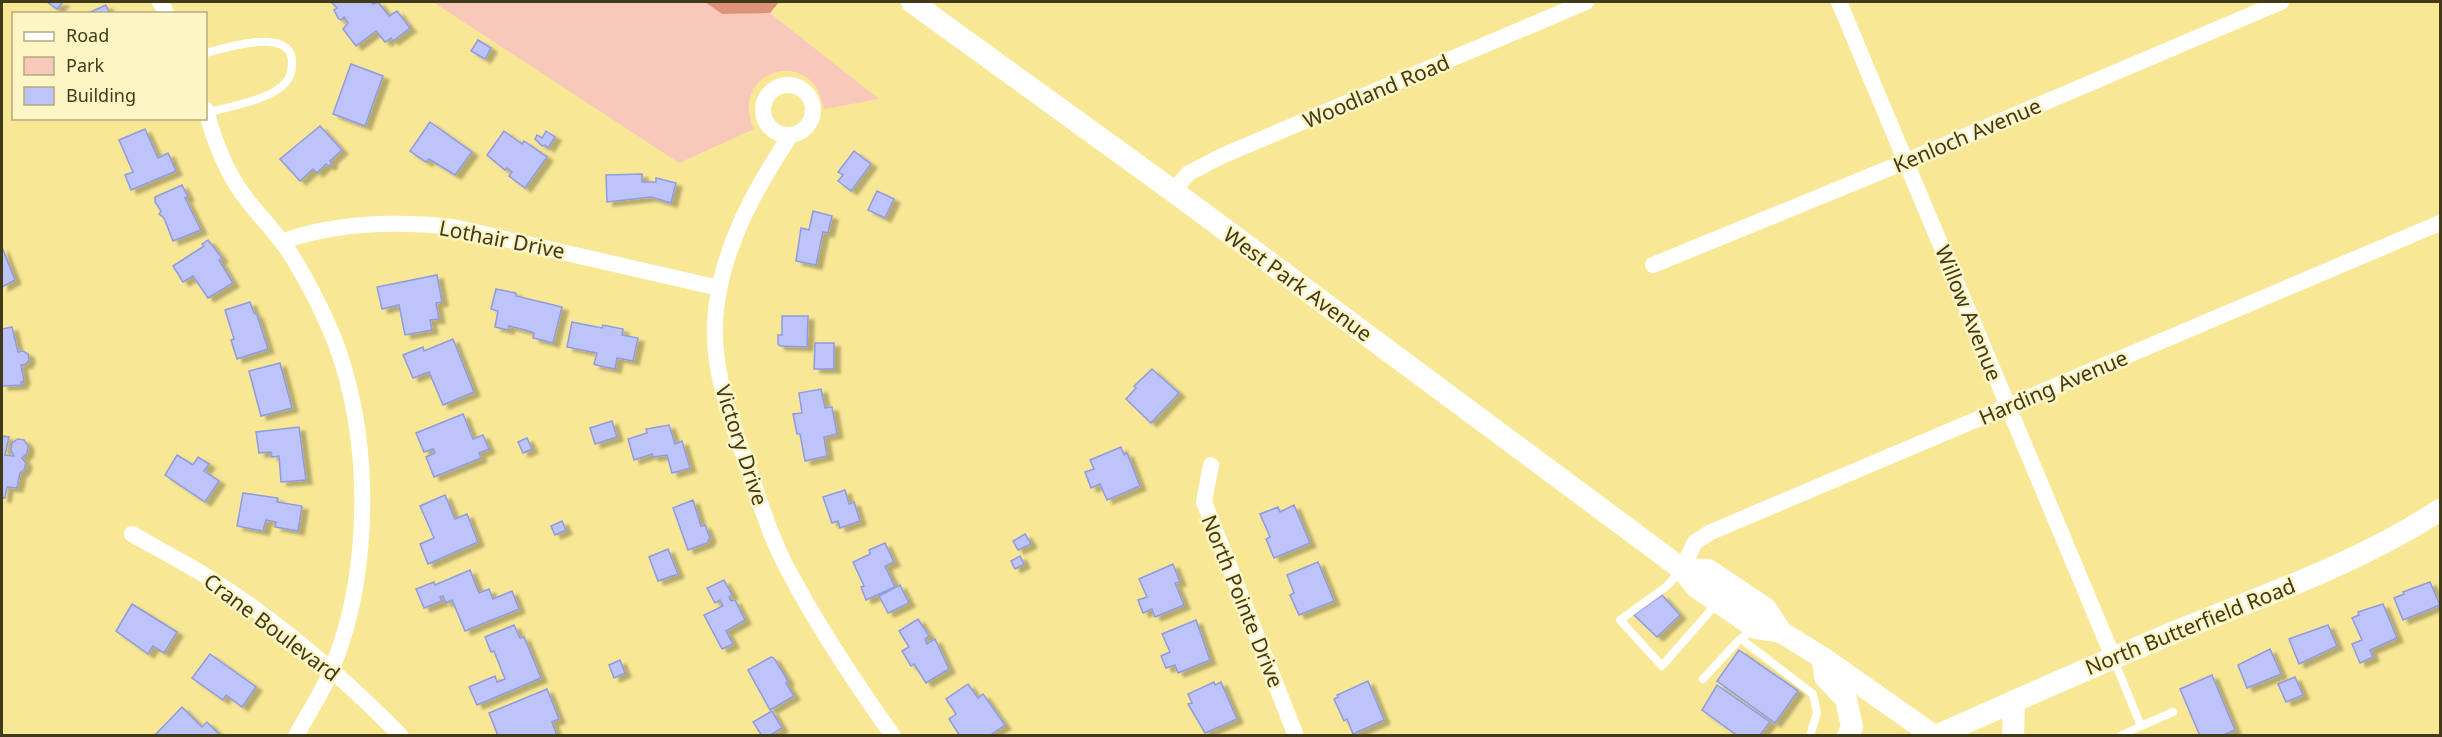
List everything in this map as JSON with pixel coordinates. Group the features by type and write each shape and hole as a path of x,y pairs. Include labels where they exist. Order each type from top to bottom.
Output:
{"main road":[{"name":"West Park Avenue","path":"912,2 1173,191 1682,569 1696,587 1718,602 1748,633 1780,632"},
{"name":"North Butterfield Road","path":"1935,735 2113,657 2304,579 2383,543 2440,510"},
{"name":"West Park Avenue","path":"1682,569 1708,570 1766,609 1780,632 1823,658 1935,735"},
{"path":"1823,658 1826,677 1846,699 1852,727 1848,735"},
{"path":"2013,735 2014,701"}],"street":[{"name":"Woodland Road","path":"1173,191 1189,173 1224,155 1587,2"},
{"name":"Willow Avenue","path":"1839,2 2113,657"},
{"name":"Kenloch Avenue","path":"1653,265 1907,161 2281,2"},
{"path":"207,116 213,140 232,177 242,193 284,241 315,295 344,368 357,426 363,483 362,537 352,599 330,670 296,735"},
{"name":"Victory Drive","path":"790,136 758,185 744,213 719,288 715,312 715,344 724,395 773,538 819,626 847,671 893,735"},
{"name":"Harding Avenue","path":"1682,569 1695,542 1711,532 2007,405 2204,325 2440,223"},
{"name":"Lothair Drive","path":"284,241 311,232 345,226 421,224 442,226 509,238 719,288"},
{"name":"North Pointe Drive","path":"1211,465 1203,502 1296,735"},
{"name":"Crane Boulevard","path":"132,534 212,580 273,623 362,696 401,735"}],"lane":[{"path":"207,53 251,41 273,42 284,46 292,58 291,74 282,87 268,94 207,112"},
{"path":"1682,569 1667,586 1620,620 1662,666 1718,602"},
{"path":"1702,679 1748,633 1813,694 1817,713 1810,735"},
{"path":"2113,657 2141,726"},
{"path":"2120,735 2173,712"}],"green space":[{"path":"433,2 705,2 722,14 770,13 879,99 824,109 816,87 805,76 793,71 779,71 767,76 757,84 750,96 749,111 754,129 679,163"}],"shaded area":[{"path":"705,2 779,2 770,13 722,14"}],"building":[{"path":"47,2 63,2 57,9"},
{"path":"331,2 371,2 373,4 378,2 389,16 397,11 410,28 393,41 391,38 385,42 376,31 356,46 343,29 348,23 344,17 341,20 338,18 334,10 337,8"},
{"path":"106,5 109,12 90,12"},
{"path":"478,40 491,48 485,59 471,51"},
{"path":"351,64 383,76 365,126 333,114"},
{"path":"430,122 472,152 455,175 429,159 426,162 410,151"},
{"path":"320,126 342,150 330,161 332,163 329,166 326,164 317,173 313,169 300,181 280,159"},
{"path":"145,129 158,158 168,153 176,171 131,190 125,175 133,172 119,140"},
{"path":"504,131 522,144 524,141 547,157 525,188 509,176 512,172 507,168 505,170 487,155"},
{"path":"546,131 555,137 548,148 535,139 537,135 542,138"},
{"path":"854,151 871,164 851,191 838,181 843,175 838,172"},
{"path":"642,174 642,182 656,182 656,178 676,183 671,203 651,197 607,202 606,175"},
{"path":"182,185 188,197 185,198 201,230 173,241 164,218 159,214 161,211 155,202 155,197"},
{"path":"877,191 894,199 885,218 868,210"},
{"path":"813,211 832,216 828,233 823,232 816,265 796,261 801,228 809,230"},
{"path":"208,240 222,258 219,260 233,283 208,298 193,276 183,282 173,266 204,246 202,244"},
{"path":"2,247 15,280 2,287"},
{"path":"437,275 442,302 436,303 439,319 430,320 432,330 405,335 399,305 382,309 377,287"},
{"path":"496,289 562,307 553,343 533,338 534,333 525,330 509,326 508,330 495,327 498,311 491,309"},
{"path":"250,302 257,315 268,349 237,359 231,340 234,339 225,310"},
{"path":"782,316 808,316 807,347 778,344 778,335 782,335"},
{"path":"572,322 602,328 603,325 623,329 622,335 638,338 633,361 617,358 615,369 596,365 594,364 597,353 567,347"},
{"path":"12,327 18,352 23,351 28,354 29,360 26,364 21,365 24,381 21,382 22,385 2,386 2,329"},
{"path":"453,339 474,392 443,405 429,372 413,378 403,355 423,347 424,351"},
{"path":"815,343 834,343 834,369 814,369"},
{"path":"280,363 292,408 261,416 249,371"},
{"path":"1152,369 1179,393 1151,423 1126,399 1136,388 1134,386"},
{"path":"821,389 825,408 832,407 837,434 824,437 827,456 805,461 800,434 797,434 793,414 802,413 799,393"},
{"path":"463,414 473,439 483,435 489,449 479,453 481,458 434,477 426,457 435,453 433,449 424,452 416,433"},
{"path":"612,421 617,437 595,444 590,428"},
{"path":"669,425 675,444 682,441 690,468 672,473 667,455 653,457 652,454 634,460 628,439 647,433 646,429"},
{"path":"299,427 306,480 281,482 279,456 272,457 271,452 259,453 256,432"},
{"path":"2,436 9,437 5,455 14,456 11,450 12,443 18,439 24,440 28,446 27,453 22,458 26,463 24,470 20,473 17,488 7,487 5,498 2,498"},
{"path":"527,438 532,449 523,453 518,442"},
{"path":"1121,447 1124,455 1127,453 1140,486 1107,500 1100,484 1091,488 1085,472 1094,469 1090,460"},
{"path":"177,455 193,465 198,457 209,464 204,471 219,481 205,502 165,475"},
{"path":"845,490 849,504 854,502 860,521 840,528 838,521 832,523 823,497"},
{"path":"243,493 278,498 277,502 302,506 298,531 275,527 276,522 266,520 263,531 237,526"},
{"path":"445,495 455,519 467,514 478,542 428,564 420,544 434,538 420,506"},
{"path":"693,500 701,526 705,525 710,538 707,543 688,550 673,508"},
{"path":"1294,505 1310,543 1274,558 1266,539 1270,537 1260,514 1278,507 1280,512"},
{"path":"562,521 566,530 555,535 551,526"},
{"path":"1025,534 1031,544 1018,550 1013,541"},
{"path":"885,543 894,562 885,566 895,587 866,600 861,587 864,586 853,562 870,554 869,550"},
{"path":"668,549 678,574 658,581 649,557"},
{"path":"1020,556 1024,564 1015,569 1011,561"},
{"path":"1318,562 1334,601 1299,615 1290,595 1294,593 1287,575"},
{"path":"1173,564 1180,582 1175,583 1184,605 1155,617 1152,609 1143,613 1138,600 1147,597 1139,579"},
{"path":"470,570 479,593 489,589 493,599 512,591 519,609 465,631 452,600 446,603 443,596 440,597 442,601 424,608 416,589 434,582 435,585"},
{"path":"724,580 732,595 729,597 731,601 735,600 745,620 726,631 733,644 722,649 704,615 723,606 720,600 715,603 707,588"},
{"path":"2430,582 2440,605 2403,620 2394,598 2404,594 2403,592"},
{"path":"900,585 909,603 888,613 879,596"},
{"path":"1662,595 1680,615 1657,637 1634,615"},
{"path":"132,604 177,632 164,653 153,646 148,654 116,631"},
{"path":"2383,604 2397,638 2370,650 2373,657 2360,663 2352,644 2362,640 2352,618 2359,615 2358,612"},
{"path":"918,619 929,636 925,639 927,644 935,639 949,669 926,683 902,651 909,647 899,631"},
{"path":"1196,620 1210,660 1178,673 1175,665 1166,668 1161,656 1170,652 1162,634"},
{"path":"514,625 520,638 524,637 541,678 477,705 469,687 495,676 497,682 505,679 494,651 491,652 485,637"},
{"path":"2328,625 2337,646 2299,664 2289,639"},
{"path":"2270,649 2281,674 2247,688 2238,665"},
{"path":"1739,650 1798,691 1775,723 1717,681"},
{"path":"210,654 256,687 242,707 226,695 223,700 192,678"},
{"path":"771,657 774,658 788,681 786,683 794,696 770,710 748,670"},
{"path":"620,660 625,673 614,678 609,665"},
{"path":"2212,675 2235,730 2221,736 2200,736 2180,689"},
{"path":"2295,677 2303,695 2286,702 2278,684"},
{"path":"1368,681 1384,720 1353,734 1347,719 1344,721 1334,699 1338,697 1337,695"},
{"path":"1214,682 1215,685 1221,682 1237,719 1205,733 1188,704 1192,703 1188,694"},
{"path":"968,684 978,698 983,694 1005,725 989,736 960,736 949,719 956,714 946,699"},
{"path":"1717,685 1770,722 1760,735 1738,736 1702,710"},
{"path":"547,689 559,719 552,722 557,736 498,736 489,713"},
{"path":"182,707 202,727 207,722 221,736 154,736"},
{"path":"772,711 782,728 769,736 762,736 753,722"}]}
